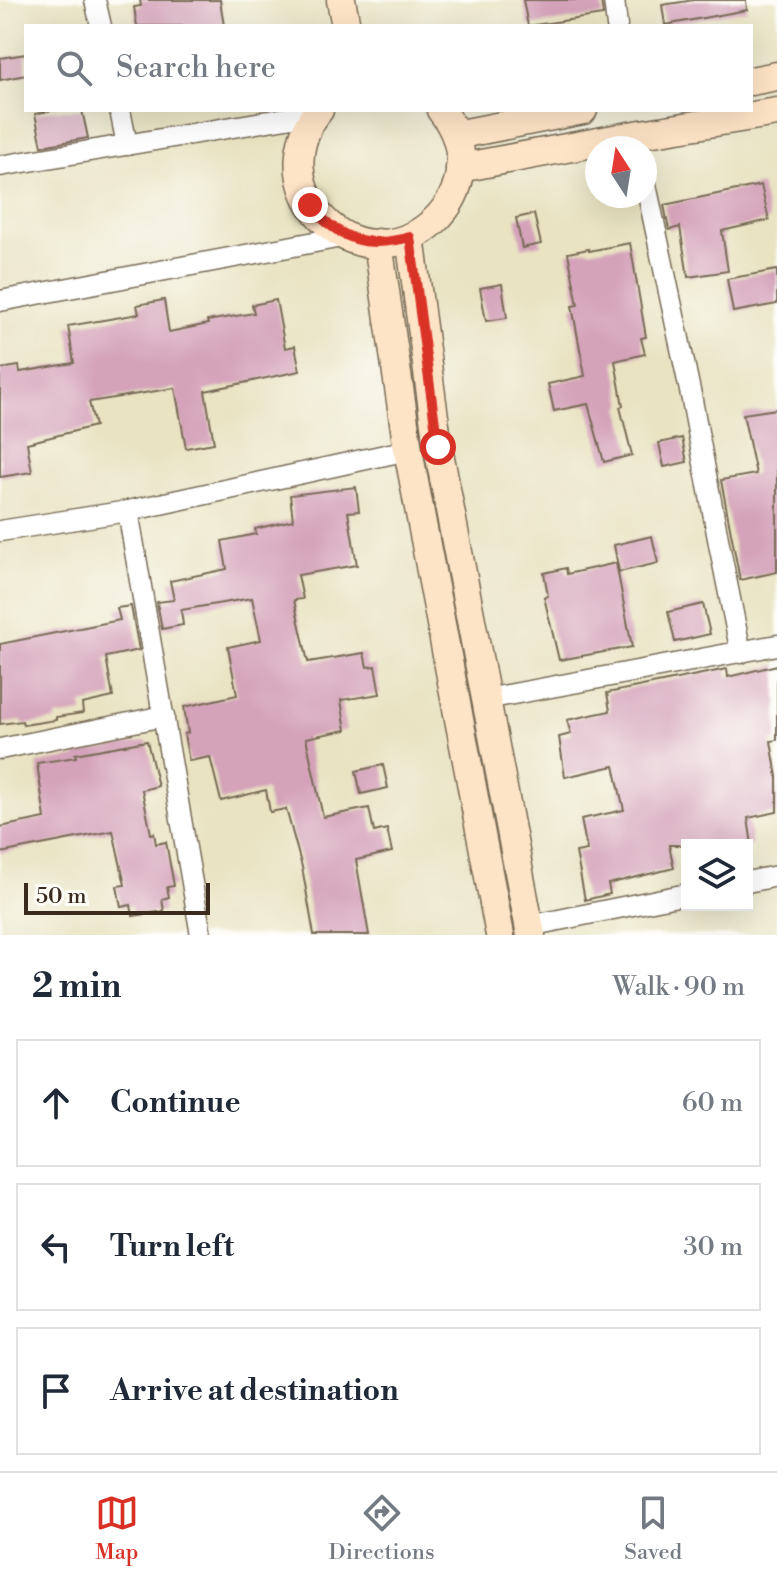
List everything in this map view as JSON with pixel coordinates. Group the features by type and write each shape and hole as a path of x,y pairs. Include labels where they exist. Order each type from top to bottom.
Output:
{"street":[{"path":"95,0 101,24"},
{"path":"341,0 346,24"},
{"path":"614,0 617,24"},
{"path":"753,81 777,76"},
{"path":"120,112 127,145"},
{"path":"0,166 317,112"},
{"path":"317,112 304,135 299,158 303,190 310,205 333,228 347,236 378,243 410,237 424,230 446,210 458,183 460,151 456,135 442,112"},
{"path":"456,135 573,112"},
{"path":"657,138 777,112"},
{"path":"460,168 585,150"},
{"path":"651,208 741,653"},
{"path":"0,301 347,236"},
{"path":"410,237 438,447 530,930 681,895"},
{"path":"378,243 408,450 500,935"},
{"path":"0,531 128,511 408,450"},
{"path":"128,511 199,935"},
{"path":"486,699 777,645"},
{"path":"0,749 164,716"},
{"path":"753,881 777,876"}],"building":[{"path":"140,0 220,0 224,24 137,24 134,7 141,6"},
{"path":"523,0 601,0 603,15 528,24"},
{"path":"694,0 746,0 747,10 665,24 662,5"},
{"path":"24,54 24,75 0,80 0,58"},
{"path":"82,112 88,138 42,146 35,114"},
{"path":"761,185 769,220 722,231 728,271 688,277 680,227 669,230 664,205"},
{"path":"534,214 541,244 522,248 516,218"},
{"path":"630,243 646,337 641,338 645,354 615,361 623,406 620,407 632,455 604,462 588,404 554,411 548,384 585,376 572,306 578,305 568,253"},
{"path":"777,270 777,304 733,312 727,279"},
{"path":"502,284 507,318 486,321 480,288"},
{"path":"164,300 169,332 208,324 207,321 254,313 252,305 276,300 285,348 295,346 300,371 205,391 214,443 186,448 175,388 89,402 95,426 27,443 32,472 0,477 0,369 19,366 20,372 74,363 68,326 139,314 137,305"},
{"path":"777,409 777,572 740,580 721,480 756,474 743,414"},
{"path":"682,438 687,462 664,467 659,443"},
{"path":"356,487 359,511 348,512 357,565 298,575 303,599 294,600 308,662 364,653 367,667 375,666 380,694 341,700 346,730 306,738 323,817 369,808 374,832 387,829 392,852 356,860 369,935 314,935 302,867 286,809 270,812 266,790 221,801 210,757 189,761 184,734 188,733 184,707 237,695 228,647 261,640 252,598 181,610 183,625 162,629 157,602 174,600 170,581 227,569 222,541 256,534 255,529 293,520 290,495"},
{"path":"652,536 658,563 619,572 614,545"},
{"path":"616,563 632,647 559,660 544,597 548,596 544,573 566,568 567,574"},
{"path":"703,604 710,634 675,642 668,612"},
{"path":"131,606 139,650 106,657 113,697 82,704 83,713 56,717 56,720 23,725 22,721 0,724 0,644 120,620 117,608"},
{"path":"777,665 777,740 771,741 777,777 777,812 748,818 751,839 681,839 681,845 669,845 674,868 608,884 610,894 585,900 576,852 587,850 581,819 624,810 614,766 565,777 559,737 571,734 567,720 610,711 607,693 727,669 728,677"},
{"path":"147,741 158,786 142,790 151,834 154,833 156,844 166,842 174,886 167,887 169,897 162,899 164,911 133,916 131,905 121,907 117,886 125,885 113,831 0,853 0,827 45,818 37,763"},
{"path":"383,765 388,788 361,794 356,771"}],"route":[{"path":"310,205 333,228 362,241 394,242 410,237 438,447"}]}
